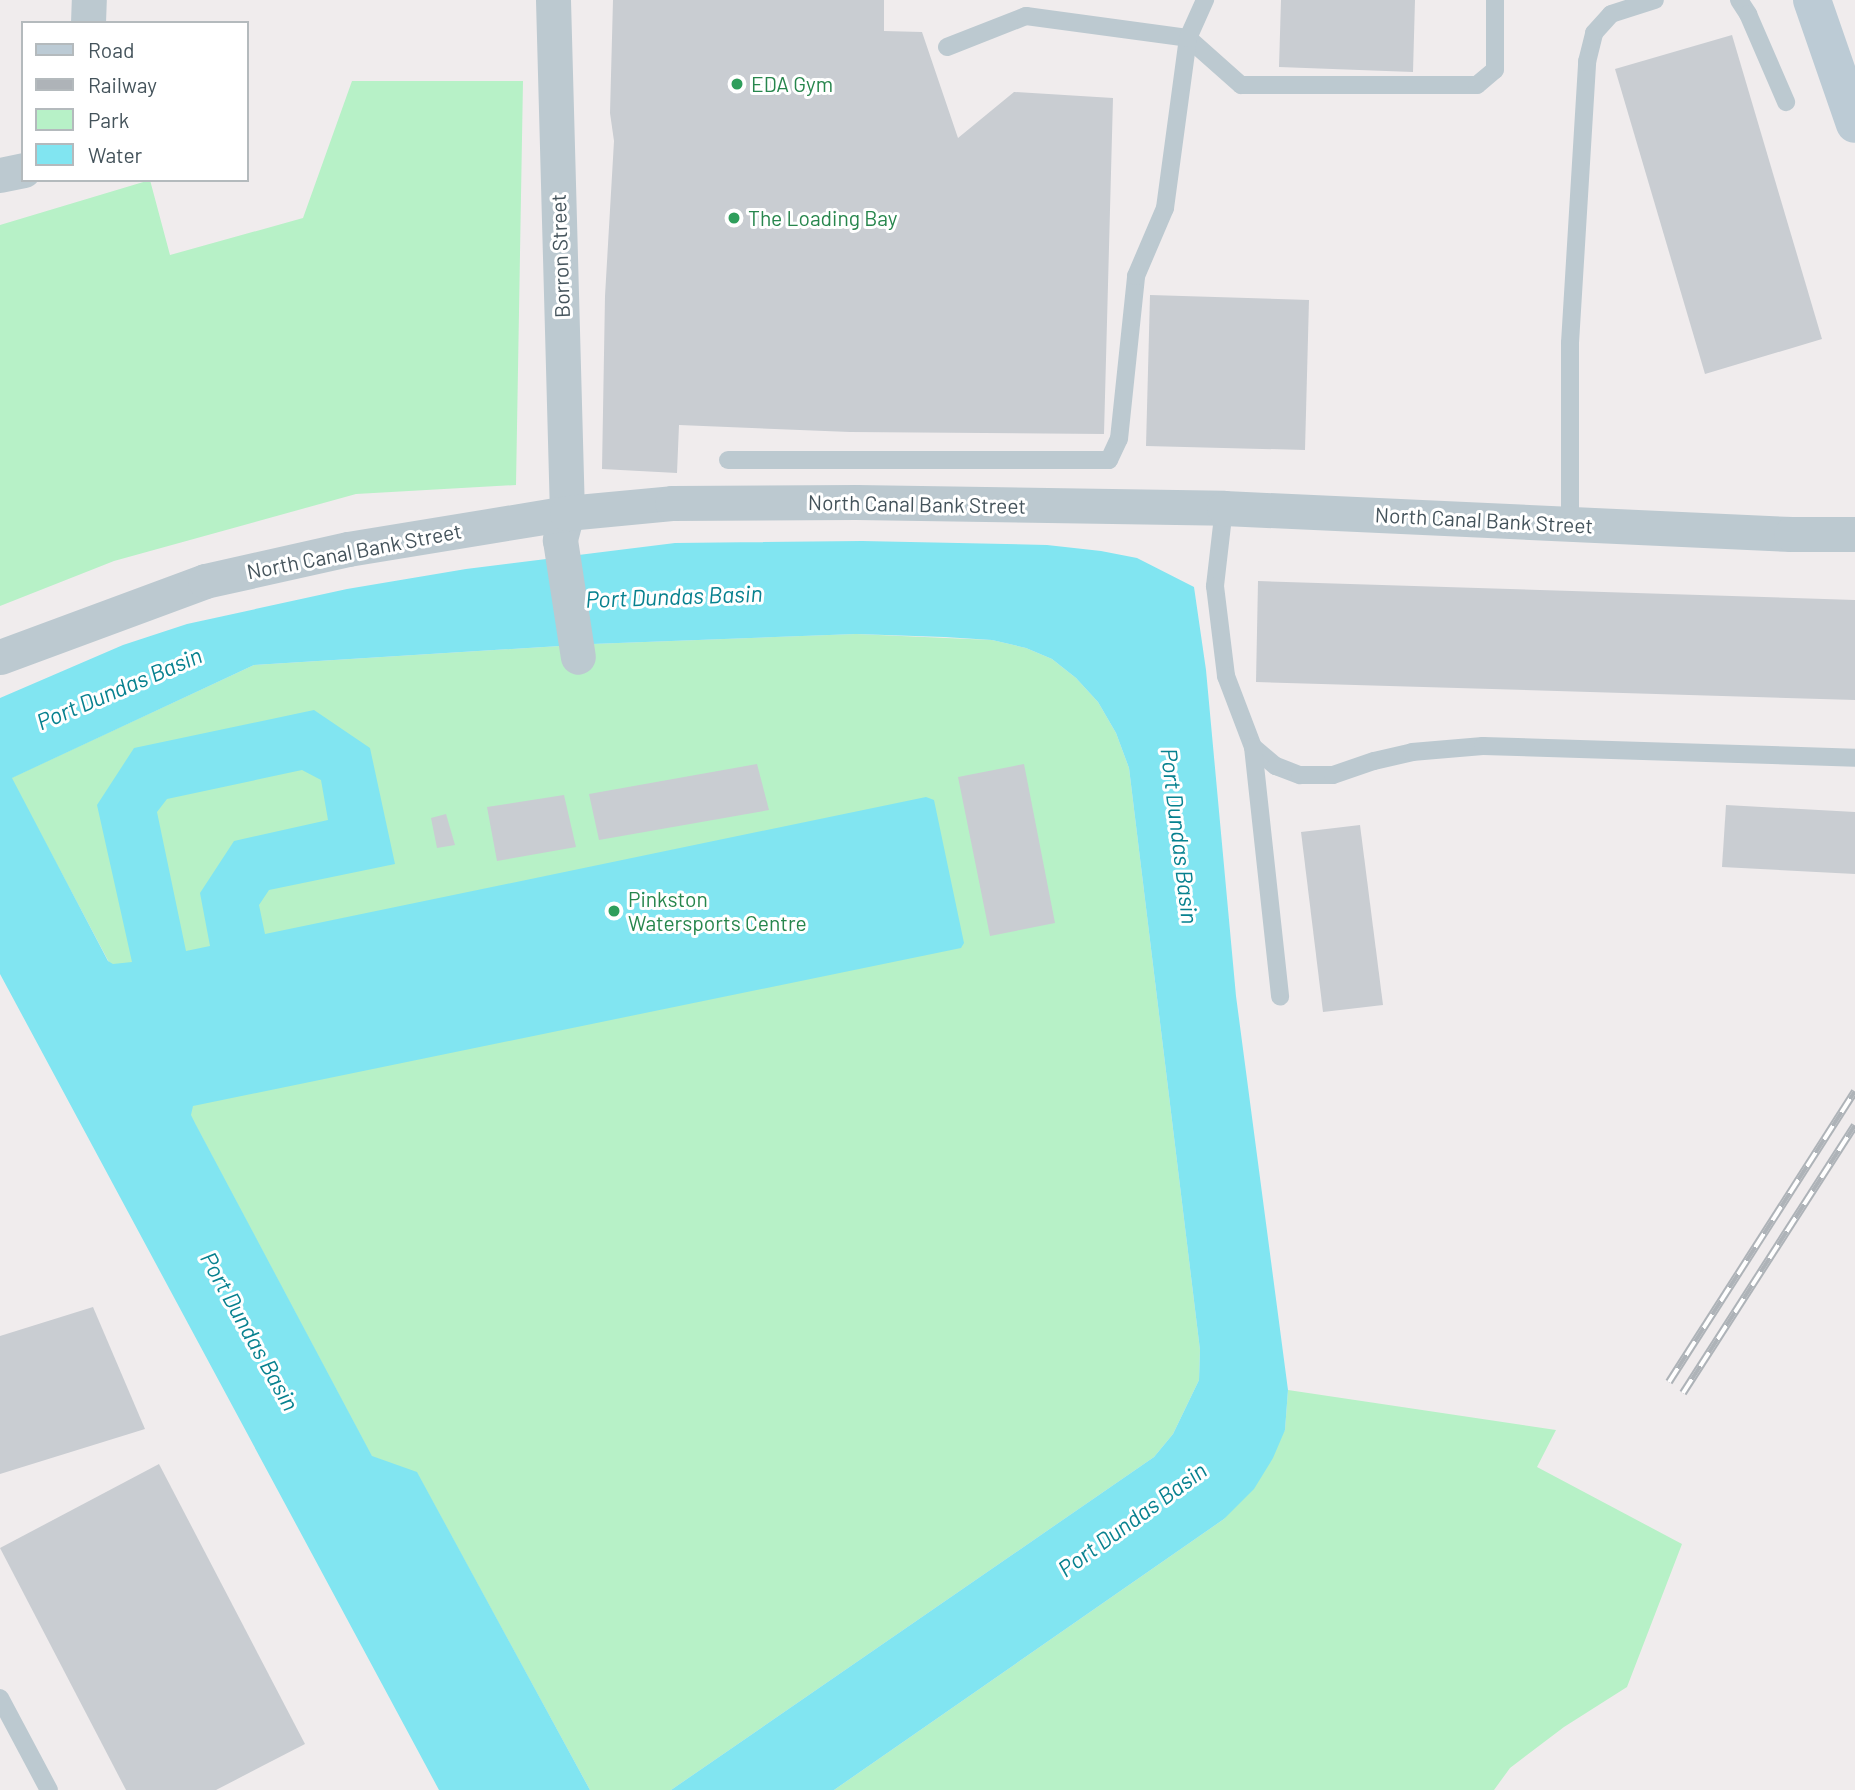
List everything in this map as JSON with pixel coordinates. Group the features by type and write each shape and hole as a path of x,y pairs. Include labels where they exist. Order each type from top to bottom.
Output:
{"street":[{"path":"88,21 89,0"},
{"name":"Borron Street","path":"553,0 567,513 560,540 565,552 578,657"},
{"path":"1812,0 1855,124"},
{"path":"0,175 21,170"},
{"name":"North Canal Bank Street","path":"0,657 205,581 348,549 567,513 672,503 856,502 1223,508 1855,534"}],"lane":[{"path":"728,460 1109,460 1119,439 1136,276 1165,208 1188,38 1205,0"},
{"path":"947,47 1026,16 1188,38 1241,85 1477,85 1495,71 1495,0"},
{"path":"1570,524 1570,343 1587,62 1594,33 1611,14 1655,0"},
{"path":"1739,0 1748,14 1786,102"},
{"path":"1223,508 1216,559 1218,612 1226,676 1253,747 1280,997"},
{"path":"1253,747 1276,766 1300,775 1333,775 1374,761 1456,747 1855,758"},
{"path":"0,1698 49,1790"}],"green space":[{"path":"352,81 523,81 516,485 356,494 114,561 0,606 0,225 143,182 151,182 170,255 303,218"},
{"path":"856,634 992,640 1026,648 1052,659 1076,678 1098,702 1116,733 1129,768 1200,1350 1199,1380 1173,1434 1154,1457 671,1790 590,1790 417,1473 372,1457 11,778 254,665 592,644"},
{"path":"1288,1390 1556,1430 1537,1467 1682,1544 1627,1687 1564,1727 1510,1768 1494,1790 834,1790 1224,1519 1285,1430"}],"water":[{"name":"Port Dundas Basin","path":"862,541 1047,545 1137,558 1194,587 1206,670 1236,996 1288,1390 1285,1430 1273,1458 1254,1489 1224,1519 834,1790 671,1790 1154,1457 1173,1434 1199,1380 1200,1350 1129,768 1116,733 1098,702 1076,678 1052,659 1026,648 992,640 856,634 592,644 254,665 12,778 108,961 113,964 132,962 97,805 134,748 314,710 370,748 395,864 269,890 259,905 265,934 926,797 934,800 964,943 961,948 193,1106 191,1115 196,1125 372,1456 417,1472 590,1790 439,1790 0,974 0,698 123,645 187,624 347,589 466,569 675,543","holes":["302,770 321,780 328,820 234,841 200,893 210,946 186,951 157,812 167,799"]}],"building":[{"path":"613,0 884,0 884,31 922,32 958,138 1014,92 1113,98 1104,434 850,432 679,425 677,473 602,469 605,296 614,141 610,113"},
{"path":"1281,0 1415,0 1413,72 1279,67"},
{"path":"1732,35 1822,339 1705,374 1615,69"},
{"path":"1150,295 1309,300 1305,450 1146,446"},
{"path":"1258,581 1855,600 1855,700 1256,682"},
{"path":"757,764 769,810 599,840 589,794"},
{"path":"1024,764 1055,923 990,936 958,777"},
{"path":"564,795 576,847 497,861 487,807"},
{"path":"1726,805 1855,812 1855,874 1722,867"},
{"path":"446,814 455,845 437,848 431,818"},
{"path":"1360,825 1383,1005 1323,1012 1301,832"},
{"path":"93,1307 145,1429 0,1474 0,1336"},
{"path":"159,1464 305,1744 216,1790 126,1790 0,1548"}],"railway":[{"path":"1669,1382 1855,1091"},
{"path":"1683,1393 1855,1125"}],"place":[{"name":"EDA Gym","path":"737,84"},
{"name":"The Loading Bay","path":"734,218"},
{"name":"Pinkston Watersports Centre","path":"614,911"}]}
